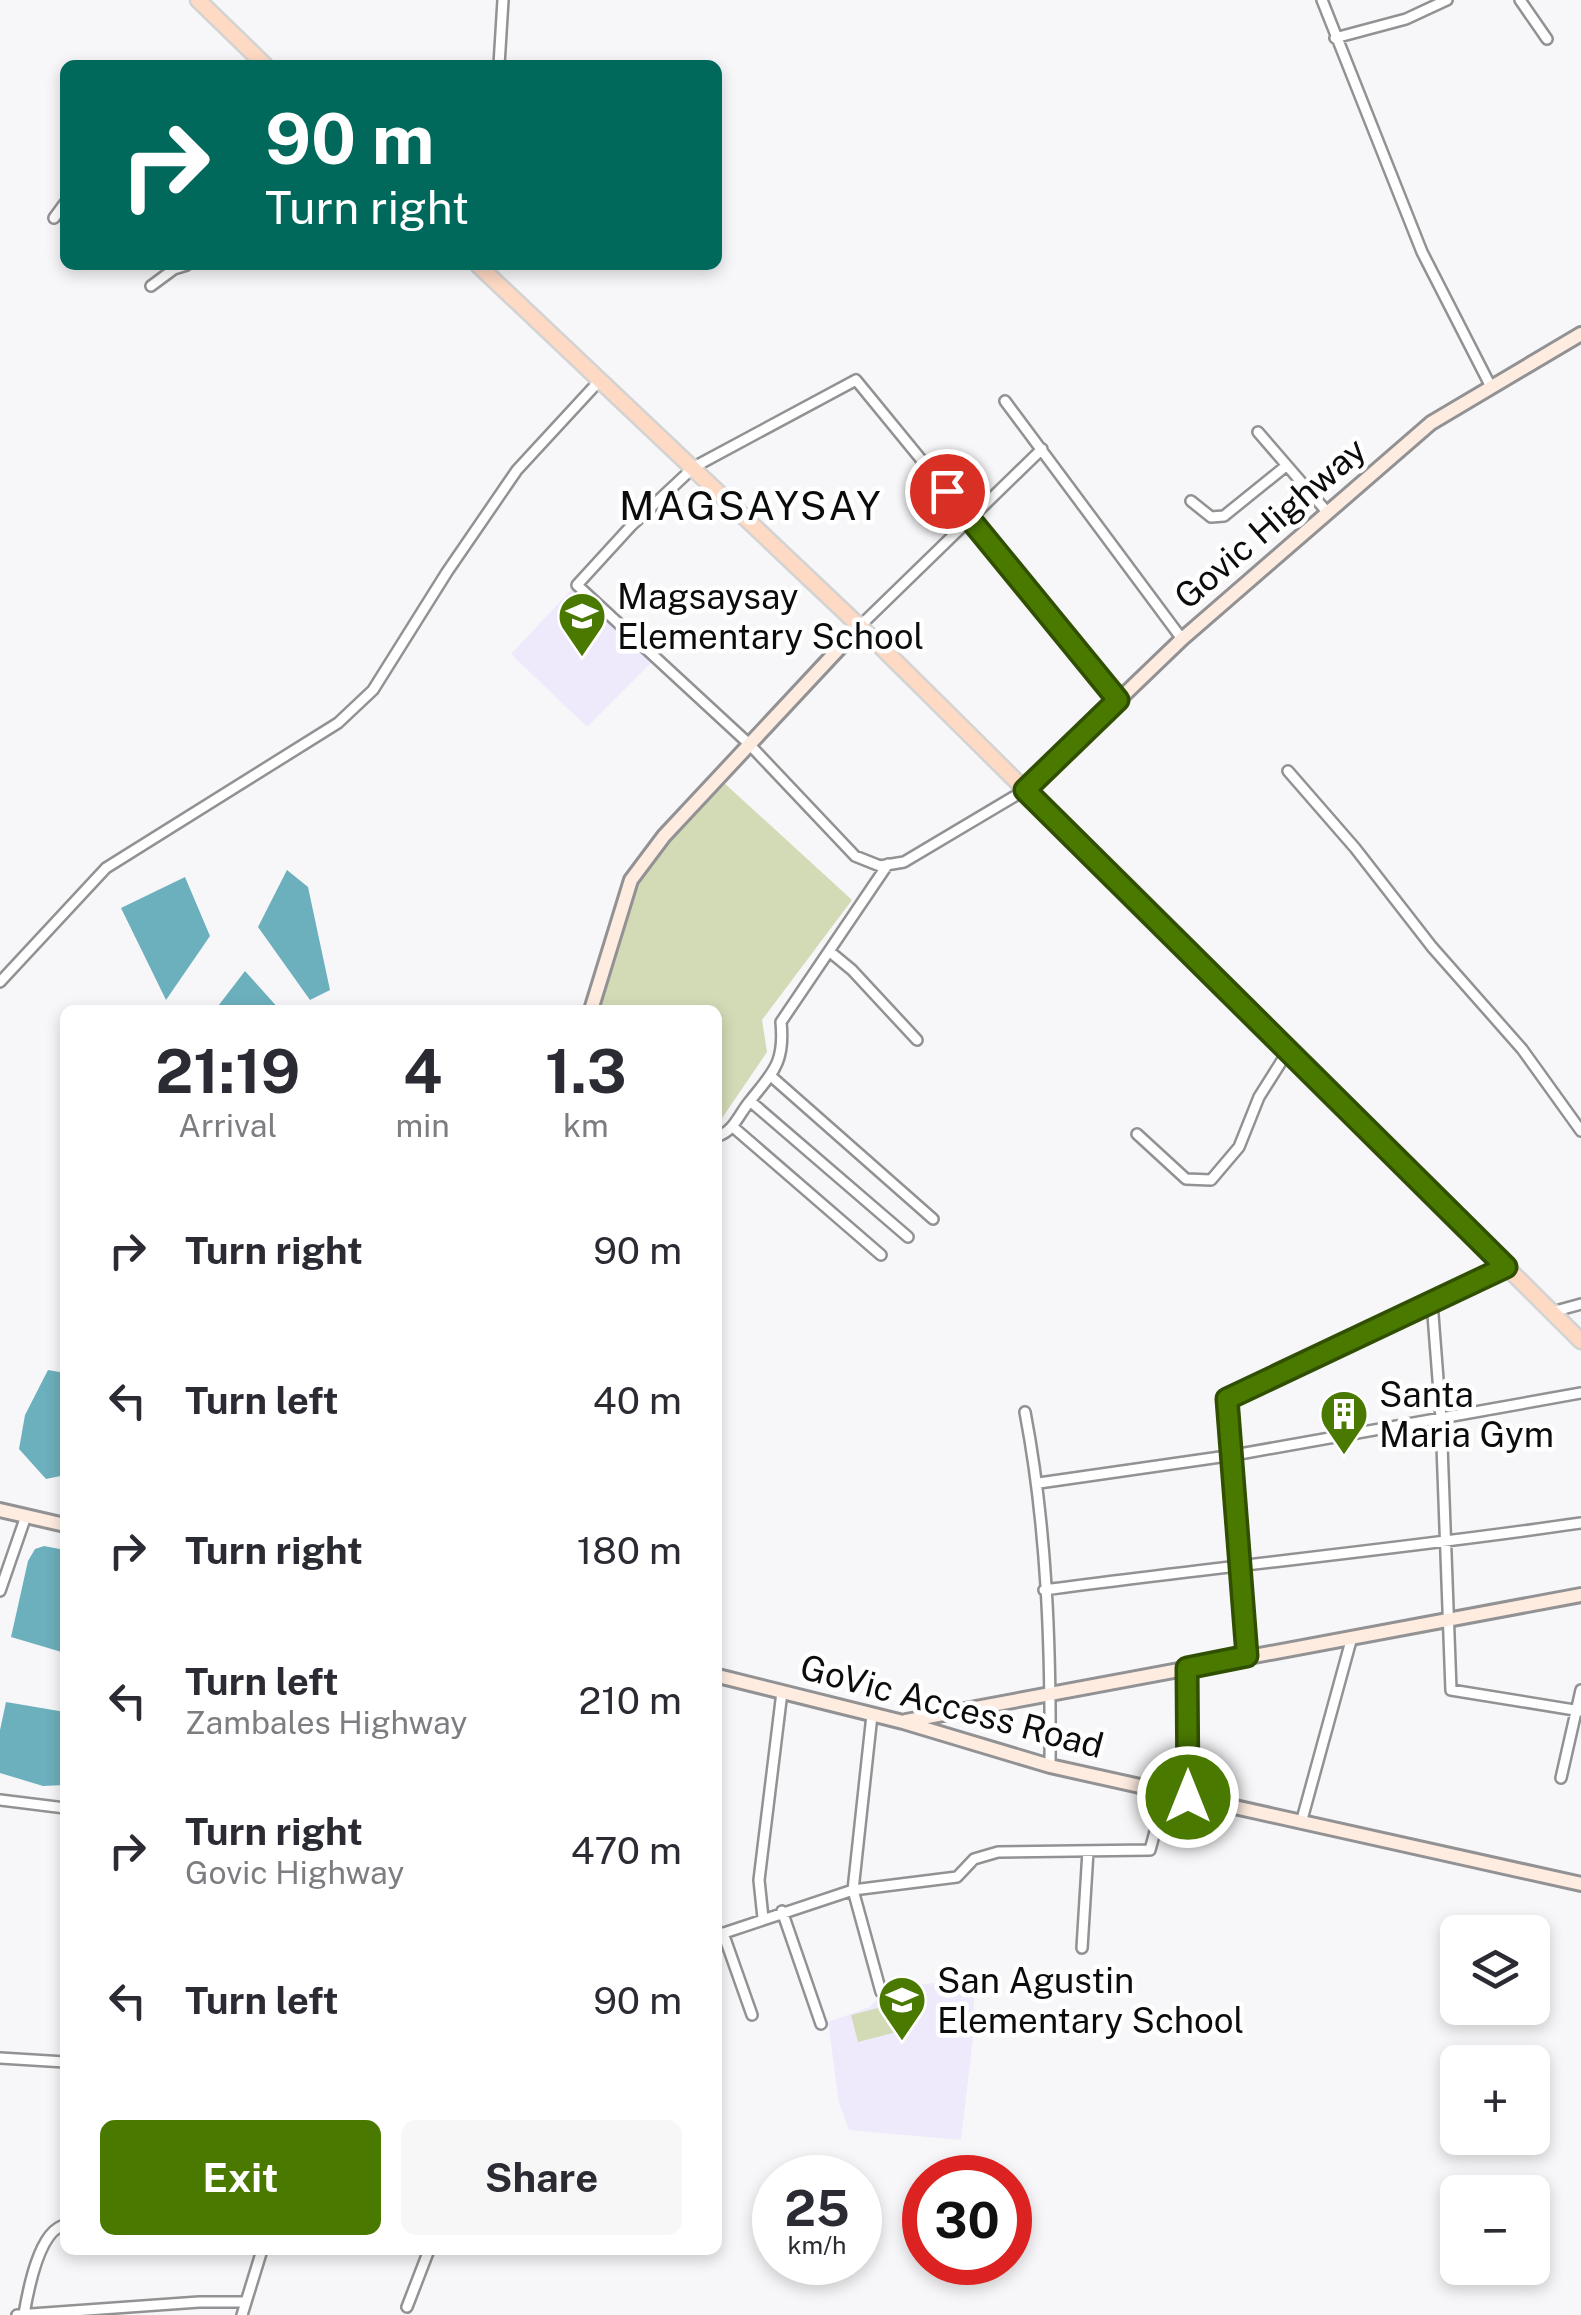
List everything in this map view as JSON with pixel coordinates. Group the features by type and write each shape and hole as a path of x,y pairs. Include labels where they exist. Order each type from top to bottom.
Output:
{"main road":[{"path":"198,0 260,60"},
{"path":"484,270 860,626 1581,1341"},
{"name":"Govic Highway","path":"1025,790 1182,639 1431,423 1581,334"},
{"path":"594,1005 632,880 664,836 860,626"},
{"path":"0,1510 60,1524"},
{"path":"903,1722 1581,1595"},
{"name":"GoVic Access Road","path":"722,1677 903,1722 1050,1766 1581,1884"}],"street":[{"path":"499,60 503,0"},
{"path":"1322,0 1422,252 1490,385"},
{"path":"1335,38 1406,19 1447,0"},
{"path":"1520,0 1547,40"},
{"path":"54,218 60,210"},
{"path":"151,286 173,270"},
{"path":"0,982 106,868 338,723 373,690 517,470 601,378"},
{"path":"1025,790 904,862 880,866 854,856 748,743 577,585 631,526 694,467 856,380 1118,700"},
{"path":"1005,400 1182,639"},
{"path":"1258,432 1328,513"},
{"path":"860,626 1042,449"},
{"path":"1191,501 1211,517 1224,516 1286,466"},
{"path":"1288,771 1522,1049 1581,1131"},
{"path":"722,1133 772,1077 781,1053 781,1022 888,864"},
{"path":"829,951 917,1040"},
{"path":"1137,1134 1186,1178 1211,1180 1239,1148 1259,1098 1288,1050"},
{"path":"772,1077 933,1218"},
{"path":"750,1102 908,1237"},
{"path":"732,1126 881,1255"},
{"path":"1247,1656 1227,1399 1506,1267"},
{"path":"1432,1302 1441,1418 1452,1690 1579,1711"},
{"path":"1552,1312 1581,1304"},
{"path":"1039,1483 1234,1455 1581,1393"},
{"path":"1026,1412 1039,1483 1050,1766"},
{"path":"0,1591 26,1516"},
{"path":"1044,1590 1581,1523"},
{"path":"1301,1823 1352,1637"},
{"path":"1187,1668 1188,1797"},
{"path":"1561,1778 1581,1690"},
{"path":"764,1918 759,1880 782,1692"},
{"path":"872,1715 853,1890 881,1992"},
{"path":"722,1933 853,1890 957,1877 974,1859 998,1852 1150,1850 1166,1791"},
{"path":"0,1800 60,1807"},
{"path":"1082,1948 1088,1851"},
{"path":"782,1911 821,2024"},
{"path":"722,1939 752,2015"},
{"path":"0,2058 60,2062"},
{"path":"60,2227 52,2231 31,2276 20,2315 245,2302"},
{"path":"242,2315 260,2255"},
{"path":"407,2307 427,2255"}],"shaded area":[{"name":"Magsaysay Elementary School","path":"574,587 653,661 587,727 511,654"},
{"path":"974,1978 974,2030 961,2140 849,2130 839,2103 828,2022 870,2007 886,1989"}],"green space":[{"path":"722,781 852,900 762,1020 767,1052 722,1118 722,1005 600,1005 636,876"},
{"path":"901,2002 908,2029 858,2042 851,2015"}],"water":[{"path":"287,870 308,887 330,990 310,1000 258,927"},
{"path":"185,877 210,936 166,1000 121,908"},
{"path":"245,971 276,1005 219,1005"},
{"path":"48,1370 60,1372 60,1476 46,1479 19,1449 25,1415"},
{"path":"44,1546 60,1549 60,1652 11,1637 28,1561 35,1549"},
{"path":"6,1702 60,1711 60,1785 43,1786 0,1773 0,1730"}],"place":[{"name":"Magsaysay Elementary School","path":"582,658"},
{"name":"Santa Maria Gym","path":"1344,1456"},
{"name":"San Agustin Elementary School","path":"902,2042"}],"district":[{"name":"MAGSAYSAY","path":"751,505"}],"route":[{"path":"947,491 1118,700 1025,790 1506,1267 1227,1399 1247,1656 1187,1668 1188,1797"}]}
